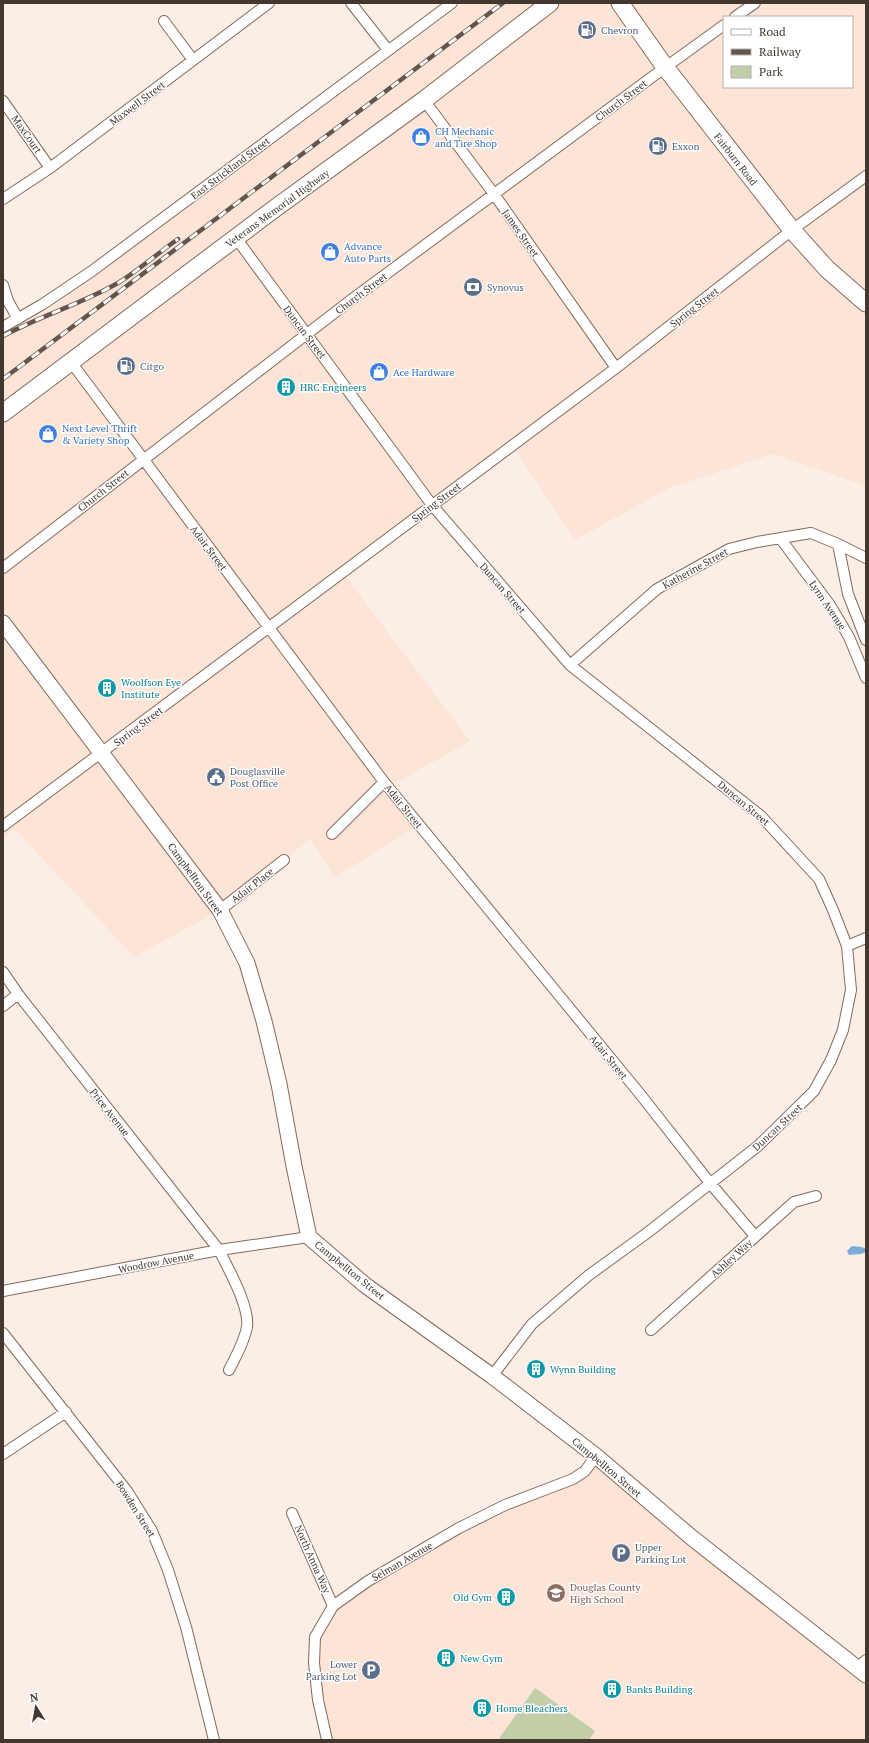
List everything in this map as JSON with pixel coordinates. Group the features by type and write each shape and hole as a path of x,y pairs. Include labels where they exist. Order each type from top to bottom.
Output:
{"main road":[{"name":"Veterans Memorial Highway","path":"3,413 236,238 424,100 550,3"},
{"name":"Fairburn Road","path":"620,3 665,67 792,230 827,269 866,303"},
{"name":"Campbellton Street","path":"3,623 220,910 247,963 264,1021 279,1084 309,1237 365,1285 492,1376 596,1456 691,1538 863,1668"}],"street":[{"name":"Maxwell Street","path":"3,199 50,168 269,3"},
{"path":"351,3 388,50"},
{"name":"East Strickland Street","path":"3,327 50,300 92,271 452,3"},
{"path":"736,16 755,3"},
{"path":"164,21 193,60"},
{"name":"Church Street","path":"3,568 143,459 307,336 351,300 723,26"},
{"name":"MaxCourt","path":"3,100 50,168"},
{"name":"James Street","path":"424,100 494,194 616,368"},
{"name":"Spring Street","path":"3,826 616,368 792,230 866,176"},
{"name":"Duncan Street","path":"236,238 432,505 570,665 761,816 819,879 847,946 851,990 843,1030 831,1060 814,1091 758,1146 647,1233 589,1275 532,1324 492,1376"},
{"path":"3,286 8,301 18,319"},
{"name":"Adair Street","path":"71,362 268,629 384,782 640,1094 710,1183 755,1236"},
{"name":"Katherine Street","path":"570,665 657,589 729,549 810,533 838,544 866,558"},
{"name":"Lynn Avenue","path":"780,538 830,605 849,637 866,678"},
{"path":"838,544 848,594 866,640"},
{"path":"332,834 384,782"},
{"name":"Adair Place","path":"220,910 284,860"},
{"path":"847,946 866,938"},
{"name":"Price Avenue","path":"3,972 18,994 219,1250"},
{"path":"3,1006 18,994"},
{"name":"Ashley Way","path":"651,1330 794,1202 816,1196"},
{"name":"Woodrow Avenue","path":"3,1291 219,1250 309,1237"},
{"path":"219,1250 234,1280 244,1310 247,1326 244,1341 229,1370"},
{"name":"Bowden Street","path":"3,1333 127,1492 152,1531 168,1570 186,1626 214,1740"},
{"path":"3,1454 66,1412"},
{"name":"Selman Avenue","path":"328,1740 318,1692 314,1663 315,1637 333,1606 368,1581 459,1528 505,1505 573,1479 585,1471 596,1456"},
{"name":"North Anna Way","path":"292,1513 333,1606"}],"shaded area":[{"path":"464,3 866,3 866,486 773,454 669,488 575,540 512,446 343,573 470,741 389,787 419,825 335,877 310,839 220,910 134,957 15,829 3,838 3,329 18,319 47,311"},
{"name":"Douglas County High School","path":"596,1456 866,1676 866,1740 327,1740 314,1663 324,1620 333,1606 459,1528 573,1479"}],"green space":[{"path":"535,1688 595,1731 589,1740 498,1740"}],"water":[{"path":"852,1246 865,1248 866,1252 849,1255 847,1251"}],"railway":[{"path":"3,379 503,3"},
{"path":"3,336 118,283 178,239"}],"place":[{"name":"Chevron","path":"587,30"},
{"name":"CH Mechanic and Tire Shop","path":"421,137"},
{"name":"Exxon","path":"658,146"},
{"name":"Advance Auto Parts","path":"330,252"},
{"name":"Synovus","path":"473,287"},
{"name":"Citgo","path":"126,366"},
{"name":"Ace Hardware","path":"379,372"},
{"name":"HRC Engineers","path":"286,387"},
{"name":"Next Level Thrift & Variety Shop","path":"48,434"},
{"name":"Woolfson Eye Institute","path":"107,688"},
{"name":"Douglasville Post Office","path":"216,777"},
{"name":"Wynn Building","path":"536,1369"},
{"name":"Upper Parking Lot","path":"621,1553"},
{"name":"Douglas County High School","path":"556,1593"},
{"name":"Old Gym","path":"506,1597"},
{"name":"New Gym","path":"446,1658"},
{"name":"Lower Parking Lot","path":"371,1670"},
{"name":"Banks Building","path":"612,1689"},
{"name":"Home Bleachers","path":"482,1708"}]}
